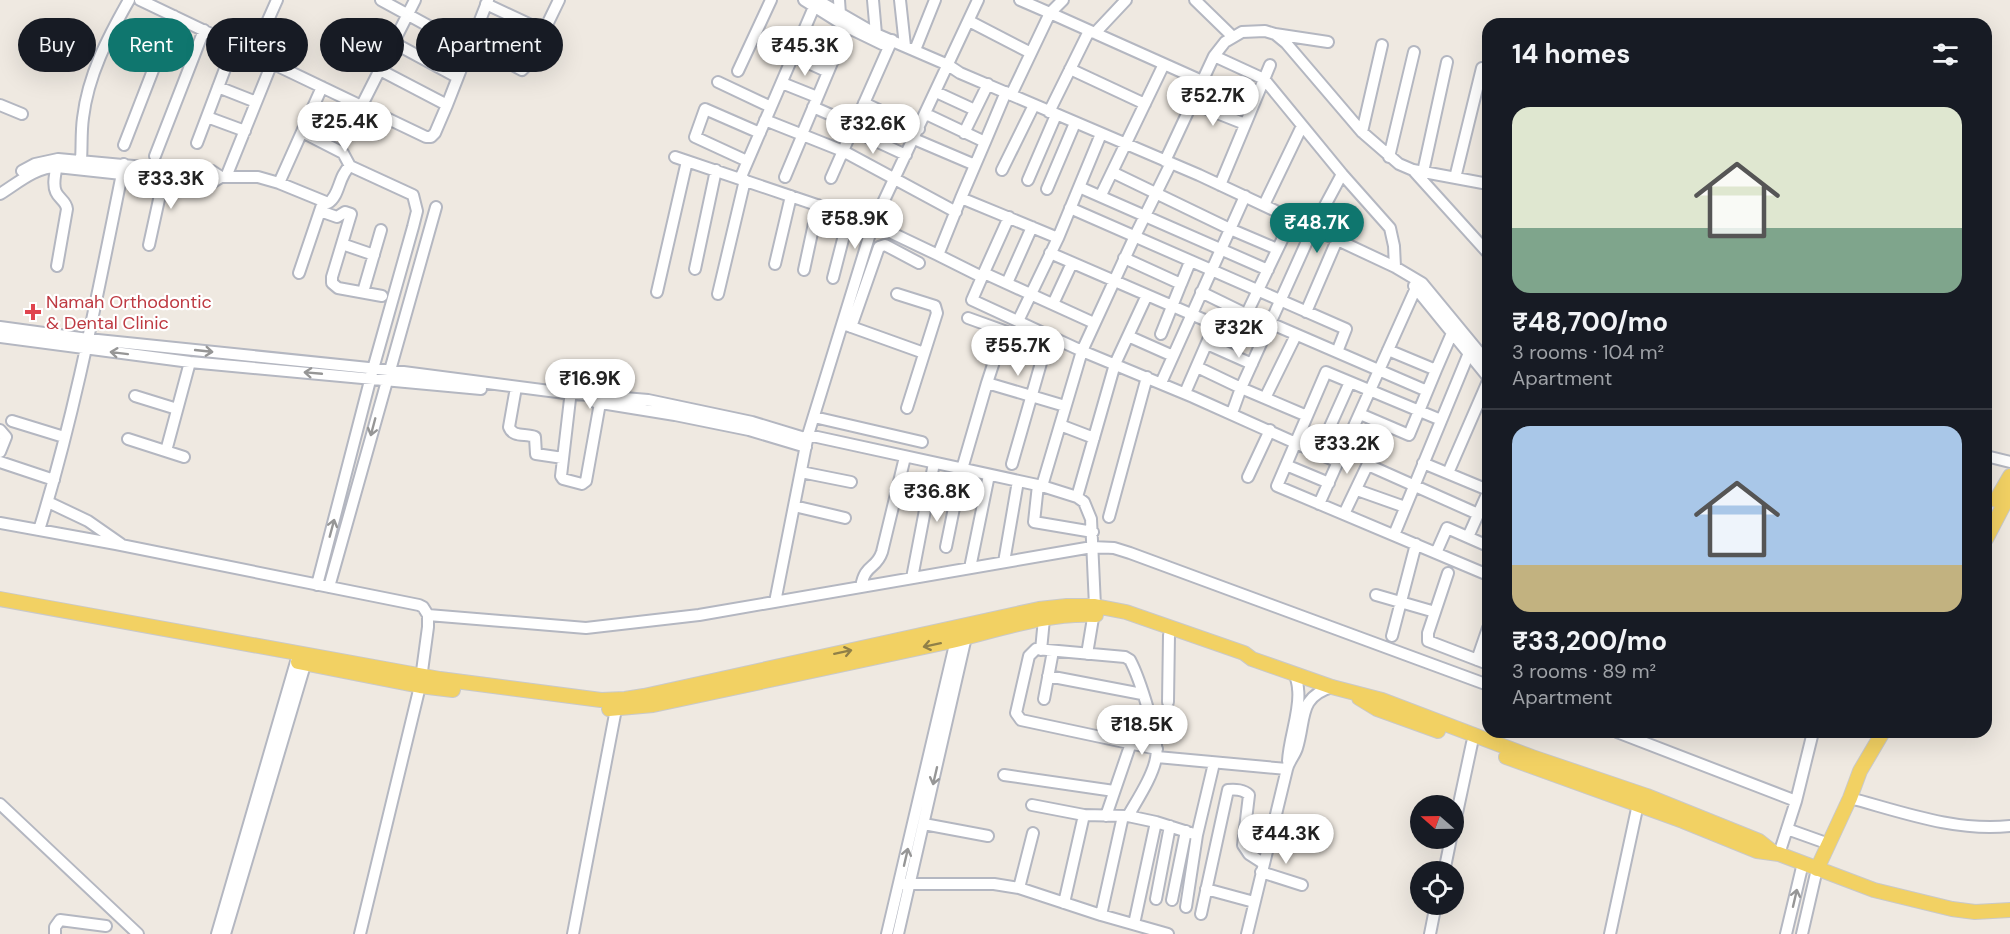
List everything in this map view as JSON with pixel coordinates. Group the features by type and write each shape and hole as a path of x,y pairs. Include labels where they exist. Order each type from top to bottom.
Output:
{"main road":[{"path":"1992,508 2010,476"},
{"path":"1992,528 2010,493"},
{"path":"0,599 420,681 601,709 653,705 1094,610 1169,634 1241,662 1252,659"},
{"path":"420,681 601,700 625,699 1039,609 1067,606 1126,612 1244,653 1252,659 1332,687 1382,700 1532,757 1647,796 1760,841 1776,853"},
{"path":"0,608 302,658"},
{"path":"1350,692 1377,710 1638,804 1757,851 1776,853 1874,890 1952,909 1975,912 2010,910"},
{"path":"1817,869 1860,771 1879,738"},
{"path":"1850,798 1867,776 1889,738"},
{"path":"1831,839 1831,856 1835,872 1843,879 1875,881 1967,902 2010,901"}],"street":[{"path":"81,160 84,110 99,59 105,43 129,0"},
{"path":"140,0 204,30 155,156"},
{"path":"269,18 277,0"},
{"path":"381,0 416,19"},
{"path":"404,23 415,0"},
{"path":"550,18 559,0"},
{"path":"738,71 771,0"},
{"path":"839,0 840,14"},
{"path":"873,0 876,34"},
{"path":"900,0 910,48"},
{"path":"910,48 935,0"},
{"path":"847,326 873,224 978,0"},
{"path":"1020,0 1202,81"},
{"path":"938,255 985,142 1008,94 1050,13 1063,0"},
{"path":"1028,180 1070,69 1092,32 1126,0"},
{"path":"1196,0 1233,37"},
{"path":"481,18 487,2 518,18"},
{"path":"812,2 840,14 890,43 910,48 947,68"},
{"path":"812,2 847,27 988,84 1168,162 1410,274 1422,283 1482,356"},
{"path":"718,294 747,161 782,83 812,2"},
{"path":"124,145 174,16"},
{"path":"969,21 1031,52"},
{"path":"786,177 847,27"},
{"path":"1093,532 1034,522 1040,485 1082,351 1155,193 1202,81 1214,56 1226,42 1242,32 1265,31 1328,42"},
{"path":"1275,34 1286,43 1362,132 1389,157 1399,164 1418,171 1482,183"},
{"path":"831,178 890,43"},
{"path":"1362,132 1382,45"},
{"path":"404,48 457,77"},
{"path":"1389,157 1414,52"},
{"path":"793,56 828,72"},
{"path":"1214,56 1264,79 1390,228 1395,267"},
{"path":"1418,171 1447,62"},
{"path":"1101,195 1164,64"},
{"path":"1220,185 1270,65"},
{"path":"1455,178 1482,68"},
{"path":"1070,69 1145,104"},
{"path":"197,143 224,72"},
{"path":"223,177 268,72"},
{"path":"291,72 361,107 426,137 431,137 435,134 459,72"},
{"path":"361,107 379,72"},
{"path":"384,72 447,105"},
{"path":"718,82 771,108"},
{"path":"782,83 853,128 906,155"},
{"path":"964,133 988,84"},
{"path":"218,87 256,102"},
{"path":"279,183 322,87"},
{"path":"936,92 975,110"},
{"path":"1192,102 1245,124"},
{"path":"864,103 975,165"},
{"path":"1002,170 1034,105"},
{"path":"1,108 22,114"},
{"path":"747,161 695,137 705,109 760,133"},
{"path":"926,114 985,142"},
{"path":"207,117 244,131"},
{"path":"765,120 843,151 956,212"},
{"path":"1047,189 1075,123"},
{"path":"1264,205 1302,126"},
{"path":"302,132 343,153 350,166 411,192 417,211 317,585"},
{"path":"1018,321 1058,237 1101,134"},
{"path":"675,157 873,224 1094,323"},
{"path":"0,185 34,164 81,160 123,169"},
{"path":"657,291 687,161"},
{"path":"57,163 54,188 66,202 68,209 57,266"},
{"path":"0,194 35,172 57,163 165,174 205,183 223,177 258,177 279,183 322,206 337,217 345,212 351,214 332,277 332,284 338,288 382,296"},
{"path":"299,273 322,206 332,201 343,174 350,166"},
{"path":"39,530 54,480 87,344 123,169"},
{"path":"695,269 716,170"},
{"path":"1418,171 1482,246"},
{"path":"1112,172 1277,249"},
{"path":"149,245 165,174"},
{"path":"1232,414 1241,388 1313,228 1342,174"},
{"path":"1079,187 1268,270"},
{"path":"775,264 791,196"},
{"path":"1161,383 1245,196"},
{"path":"962,198 1058,237"},
{"path":"804,270 818,205"},
{"path":"329,587 436,207"},
{"path":"1070,208 1346,329 1337,352"},
{"path":"833,278 849,216"},
{"path":"1009,217 972,300 1082,351 1185,393 1338,462"},
{"path":"1050,253 1237,334 1292,219"},
{"path":"1007,283 1032,227"},
{"path":"363,292 381,230"},
{"path":"1306,312 1338,240"},
{"path":"342,244 374,255"},
{"path":"775,602 807,440 847,326 879,247 885,244 919,262"},
{"path":"1124,258 1181,284"},
{"path":"1161,334 1190,262"},
{"path":"1053,304 1072,263"},
{"path":"1410,274 1415,290 1482,371"},
{"path":"1320,504 1415,290"},
{"path":"1201,292 1246,314"},
{"path":"897,294 935,306 937,309 907,408"},
{"path":"1077,497 1115,364 1147,295"},
{"path":"968,318 1018,336"},
{"path":"1270,323 1427,391"},
{"path":"1185,393 1215,324"},
{"path":"847,326 924,353"},
{"path":"0,327 190,362 387,375 648,400 752,422 807,440"},
{"path":"946,547 962,469 1004,331"},
{"path":"1360,414 1409,435 1452,333"},
{"path":"1265,398 1296,334"},
{"path":"1012,464 1048,335"},
{"path":"1128,336 1173,356"},
{"path":"0,338 87,344 372,374"},
{"path":"1206,344 1252,364"},
{"path":"1388,350 1436,370"},
{"path":"1394,535 1469,353"},
{"path":"166,451 190,362"},
{"path":"1197,367 1307,416"},
{"path":"1441,420 1326,372 1277,486 1482,572"},
{"path":"387,375 675,415 905,457 1040,485 1077,497 1084,502 1088,510 1093,532 1094,610 1087,654"},
{"path":"1109,517 1147,377"},
{"path":"987,382 1065,406"},
{"path":"1328,431 1350,382"},
{"path":"515,393 509,427 511,431 515,434 535,437 536,454 563,458"},
{"path":"1448,473 1482,393"},
{"path":"135,396 177,409"},
{"path":"570,399 561,476 563,480 582,484 586,480 600,403"},
{"path":"814,417 922,442"},
{"path":"12,421 64,437"},
{"path":"1060,425 1094,438"},
{"path":"0,430 6,436 0,452"},
{"path":"1248,477 1270,430"},
{"path":"1344,514 1376,447 1350,436"},
{"path":"128,439 184,457"},
{"path":"861,587 865,572 880,559 905,457"},
{"path":"1992,458 2010,462"},
{"path":"0,462 54,480"},
{"path":"912,578 934,463"},
{"path":"1423,463 1482,488"},
{"path":"1286,465 1329,483"},
{"path":"1368,465 1478,514"},
{"path":"801,472 851,482"},
{"path":"970,568 989,475"},
{"path":"1004,562 1018,481"},
{"path":"1357,490 1405,507"},
{"path":"896,492 927,499"},
{"path":"48,502 88,521 123,546"},
{"path":"1468,537 1482,505"},
{"path":"794,506 845,518"},
{"path":"0,523 423,607 428,615 428,627 420,681 360,934"},
{"path":"1436,553 1447,528 1482,543"},
{"path":"1392,636 1416,544"},
{"path":"428,615 586,628 699,615 1004,562 1114,548 1482,684"},
{"path":"1448,573 1428,633 1428,641 1482,662"},
{"path":"1376,595 1435,612"},
{"path":"1041,650 1044,619"},
{"path":"1168,702 1169,634"},
{"path":"887,934 924,824 961,638"},
{"path":"898,934 904,884 961,638"},
{"path":"1477,660 1482,645"},
{"path":"1101,915 1126,816 1157,753 1142,694 1130,660 1125,657 1036,650 1029,656 1016,713 1021,720 1131,743 1157,753 1214,763 1287,766"},
{"path":"1044,699 1053,651"},
{"path":"217,934 302,658"},
{"path":"225,934 302,658"},
{"path":"1247,934 1287,766 1298,700 1295,674"},
{"path":"1048,676 1142,694"},
{"path":"1287,766 1297,749 1309,701 1318,692 1332,687"},
{"path":"573,934 616,709"},
{"path":"1633,738 1796,801"},
{"path":"1776,853 1796,801 1812,738"},
{"path":"1106,816 1131,743"},
{"path":"1461,795 1472,743"},
{"path":"1186,907 1197,835 1214,763"},
{"path":"1004,775 1114,791"},
{"path":"1201,914 1228,790 1245,792 1249,795 1243,846 1262,867 1302,885"},
{"path":"1850,798 1947,824 2010,826"},
{"path":"0,804 138,934"},
{"path":"1610,934 1638,804"},
{"path":"1032,806 1084,815 1126,816 1156,822 1197,835"},
{"path":"1064,903 1084,815"},
{"path":"1134,924 1156,822"},
{"path":"924,824 987,836"},
{"path":"1156,899 1170,826"},
{"path":"1786,830 1831,839"},
{"path":"1172,900 1186,831"},
{"path":"1019,888 1033,833"},
{"path":"1786,934 1803,863"},
{"path":"1802,934 1817,869"},
{"path":"904,884 994,884 1019,888 1168,934"},
{"path":"1206,889 1254,902"},
{"path":"55,934 55,927 60,920 105,930 108,905"},
{"path":"1430,934 1434,915"}],"place":[{"name":"Namah Orthodontic & Dental Clinic","path":"33,312"}]}
